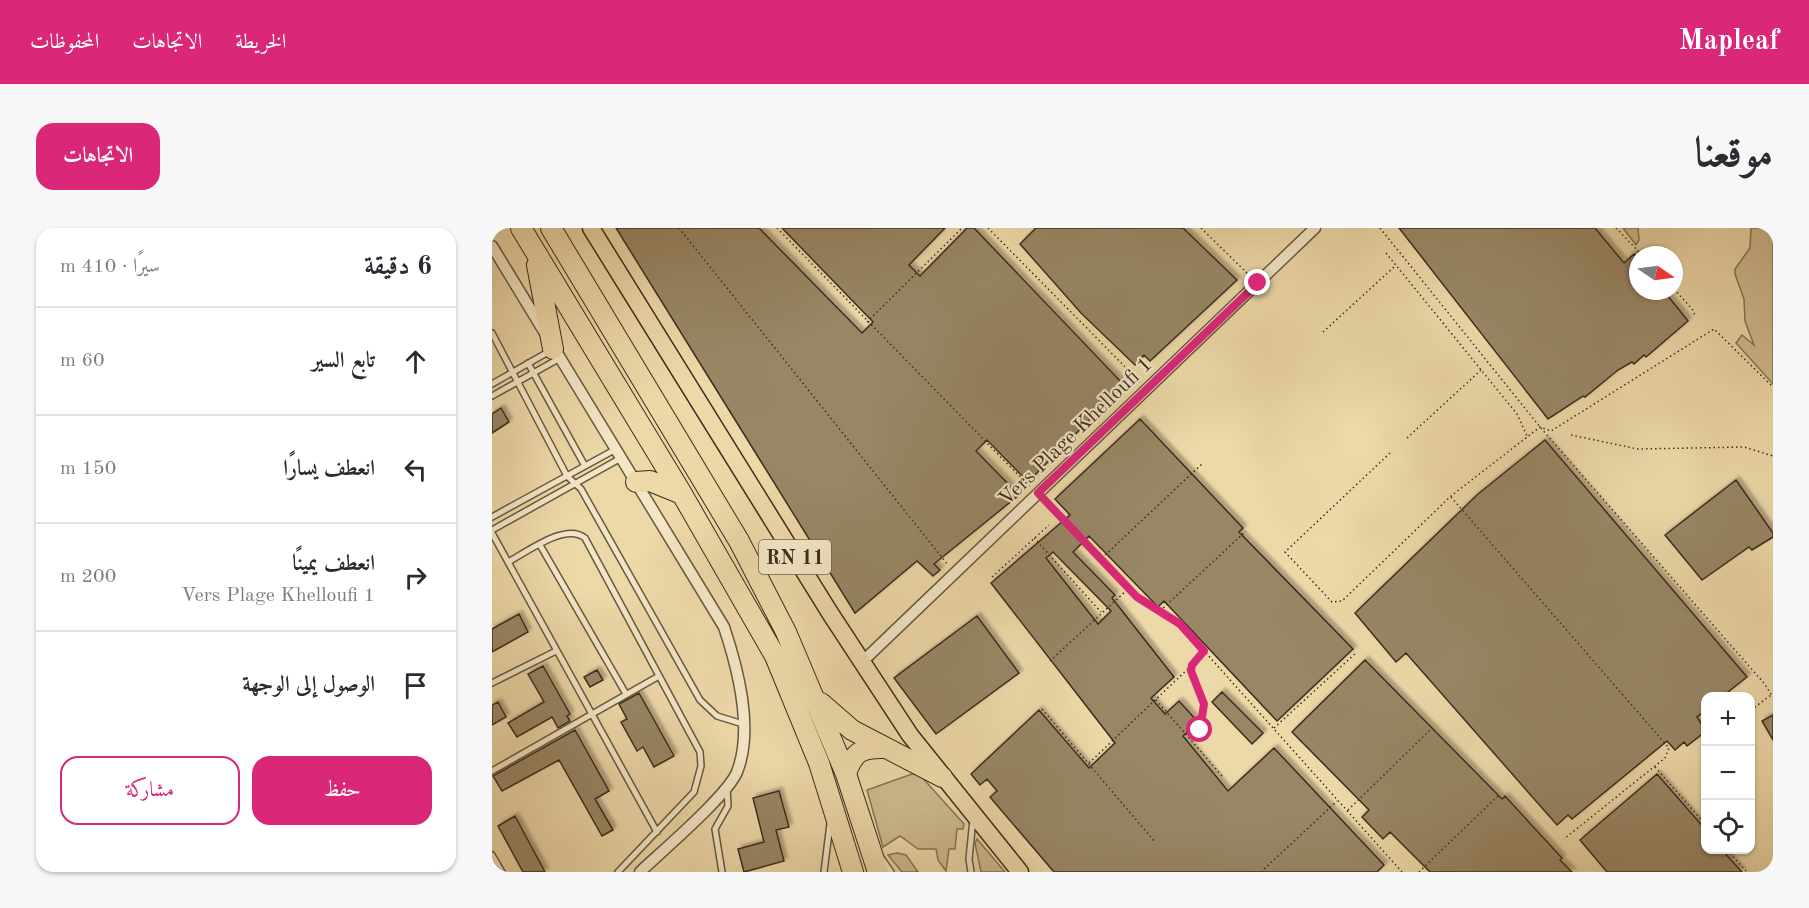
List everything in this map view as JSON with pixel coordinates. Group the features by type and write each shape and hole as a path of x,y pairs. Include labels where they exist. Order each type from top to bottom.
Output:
{"highway":[{"path":"521,228 682,494 775,656 819,764 853,872"},
{"path":"551,228 739,541 786,632 846,774 869,837 878,872"},
{"path":"532,245 556,354"},
{"path":"636,482 650,481 682,494"},
{"path":"815,697 844,724 942,777"},
{"path":"846,774 856,753 866,748 885,748"}],"main road":[{"name":"RN 11","path":"591,228 862,662 942,777 1020,872"}],"street":[{"name":"Vers Plage Khelloufi 1","path":"862,662 1315,228"},
{"path":"492,246 724,627 739,673 743,724 737,772 727,787 640,872"}],"lane":[{"path":"492,333 567,476 575,483 700,700 710,712 743,724"},
{"path":"492,384 528,363 556,354"},
{"path":"492,396 533,373 556,354"},
{"path":"528,363 585,466"},
{"path":"492,518 585,466 619,453"},
{"path":"619,453 575,483 492,532 590,715 657,832"},
{"path":"508,562 568,532 577,533 585,538 694,740 701,766 694,792 618,872"},
{"path":"540,545 626,694"},
{"path":"492,683 556,651"},
{"path":"492,771 659,676"},
{"path":"722,872 715,829 728,806 727,787"},
{"path":"824,872 831,807"},
{"path":"971,872 969,859 973,814"},
{"path":"869,837 891,872"},
{"path":"492,855 501,872"}],"path":[{"path":"679,228 955,573"},
{"path":"777,228 1027,485 1038,493 1128,588 1159,612 1180,624 1402,872"},
{"path":"867,322 962,228"},
{"path":"988,228 1146,390"},
{"path":"1201,228 1258,283"},
{"path":"1380,228 1540,427 1772,696 1755,707"},
{"path":"1616,228 1633,246"},
{"path":"1386,253 1517,414 1528,436"},
{"path":"1323,332 1396,266"},
{"path":"1683,298 1694,310 1695,316"},
{"path":"1540,427 1551,431 1714,329 1773,387"},
{"path":"1407,438 1480,370"},
{"path":"1390,453 1285,552 1332,602 1342,601 1450,496 1540,427"},
{"path":"1571,435 1638,449 1744,447 1773,456"},
{"path":"1101,559 1203,463"},
{"path":"1450,496 1667,743 1669,753 1564,839"},
{"path":"992,577 1049,525"},
{"path":"1159,612 1246,531"},
{"path":"1034,538 1102,612"},
{"path":"1050,661 1128,588"},
{"path":"1089,764 1204,651"},
{"path":"1274,728 1357,652"},
{"path":"1192,665 1191,671 1204,704 1200,730"},
{"path":"1156,700 1223,777"},
{"path":"1042,709 1155,842"},
{"path":"1347,811 1431,729"},
{"path":"1654,766 1701,819"},
{"path":"1419,872 1498,795"},
{"path":"1261,872 1337,800"},
{"path":"1731,854 1747,872"}],"shaded area":[{"path":"1623,228 1638,228 1639,240 1636,245"},
{"path":"1751,228 1773,228 1773,384 1736,343 1742,335 1754,345 1745,321 1744,299 1735,274 1735,269 1750,248"},
{"path":"912,774 919,774 964,824 963,829 957,829 955,849 949,849 946,871 938,860 936,849 918,849 900,836 883,847 867,790"},
{"path":"977,839 1005,872 981,872 975,843"},
{"path":"897,853 906,855 918,872 902,872 888,855"}],"building":[{"path":"616,228 759,228 862,333 873,322 782,228 945,228 909,265 920,276 967,228 974,228 1124,385 1028,482 987,440 976,451 1019,495 934,564 940,570 933,576 917,561 855,613"},
{"path":"1036,228 1183,228 1237,280 1150,361 1144,355 1135,365 1081,313 1020,244"},
{"path":"1399,228 1595,228 1624,263 1629,258 1629,300 1671,300 1688,321 1646,357 1644,355 1634,364 1632,362 1618,370 1585,397 1583,396 1548,419"},
{"path":"501,408 509,422 492,433 492,414"},
{"path":"1140,419 1243,528 1239,532 1353,649 1277,721 1164,601 1158,607 1089,536 1073,552 1115,595 1112,598 1174,677 1151,698 1165,714 1179,701 1198,722 1183,736 1228,791 1274,748 1384,865 1377,872 1054,872 990,797 997,791 987,779 980,785 971,774 1039,710 1089,768 1115,743 991,583 1070,515 1055,499","holes":["1053,552 1111,611 1098,624 1046,558"]},
{"path":"1545,440 1747,677 1728,692 1701,692 1701,714 1697,717 1701,723 1701,735 1687,746 1684,742 1675,750 1667,741 1572,819 1568,815 1557,825 1406,653 1396,662 1355,613 1478,494"},
{"path":"1736,480 1773,533 1773,537 1752,550 1749,547 1702,580 1665,535"},
{"path":"519,614 528,632 492,652 492,629"},
{"path":"977,616 1019,673 936,734 894,678"},
{"path":"1365,660 1502,799 1505,796 1572,872 1430,872 1390,832 1383,839 1362,817 1369,810 1292,732"},
{"path":"543,666 570,714 567,716 570,721 558,728 552,717 517,737 508,723 544,702 528,674"},
{"path":"597,670 603,680 590,687 584,677"},
{"path":"1222,692 1263,733 1252,744 1212,702"},
{"path":"639,693 674,756 654,767 643,747 637,751 621,722 627,719 619,704"},
{"path":"498,702 506,717 492,725 492,705"},
{"path":"1773,715 1773,740 1762,721"},
{"path":"575,730 609,791 595,799 613,830 602,836 559,760 502,791 493,776"},
{"path":"1657,774 1701,824 1701,854 1726,854 1742,872 1607,872 1580,840"},
{"path":"779,791 789,827 776,830 784,861 744,872 738,849 764,842 753,798"},
{"path":"515,816 545,872 523,872 498,826"}],"route":[{"path":"1200,730 1204,704 1191,671 1192,665 1204,651 1180,624 1151,608 1137,597 1038,493 1258,283"}]}
